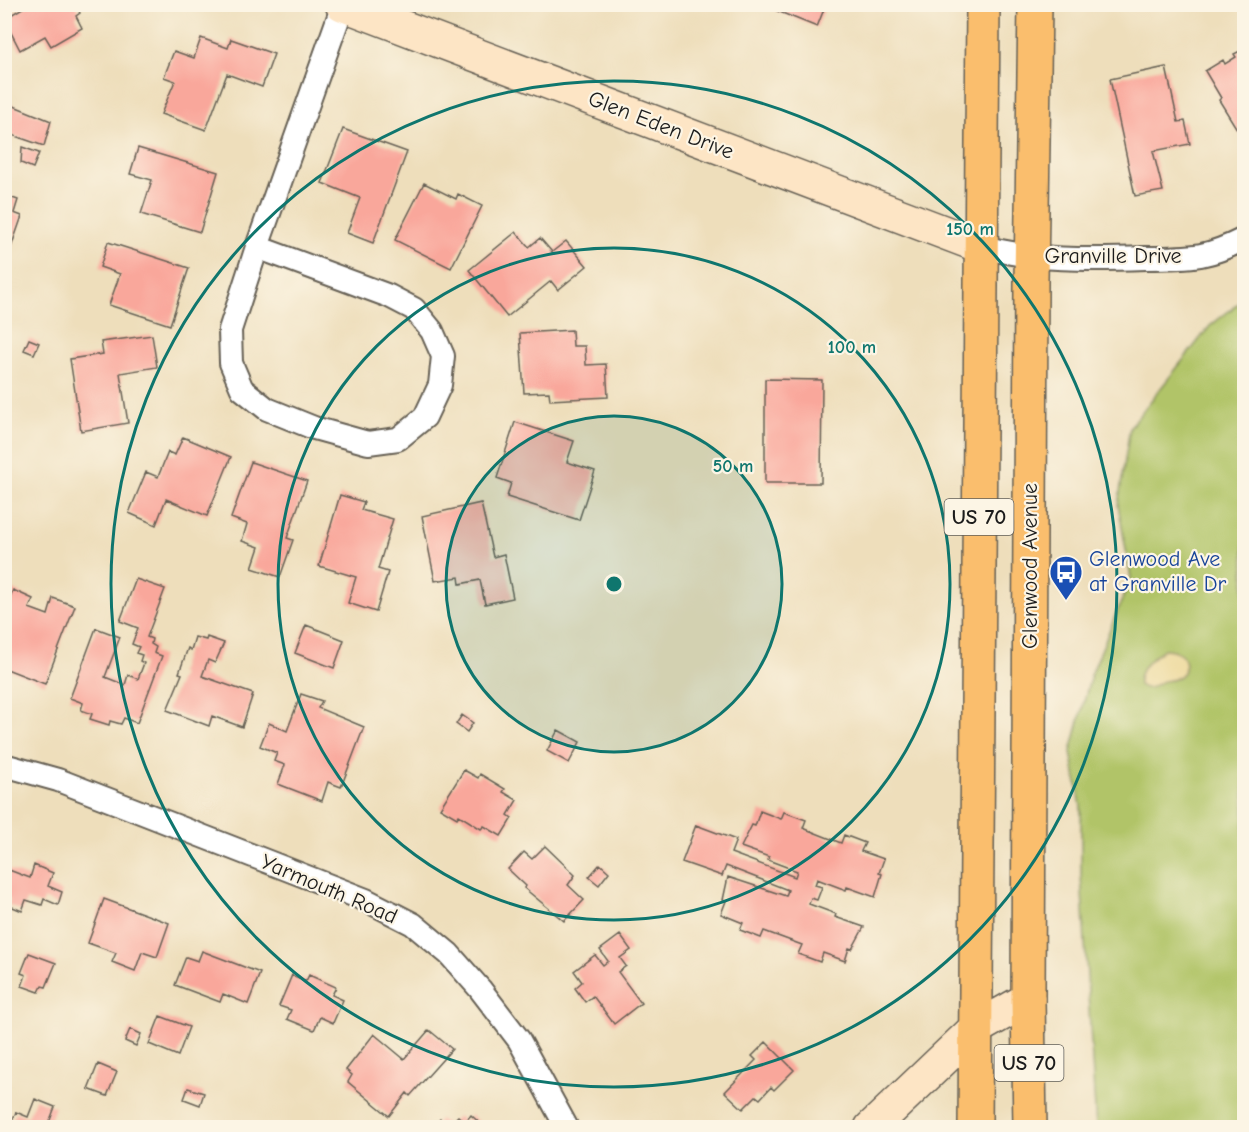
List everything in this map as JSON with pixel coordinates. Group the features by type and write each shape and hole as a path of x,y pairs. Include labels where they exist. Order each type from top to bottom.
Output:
{"main road":[{"name":"US 70","path":"975,1128 983,4"},
{"name":"Glenwood Avenue","path":"1030,1128 1028,999 1035,4"},
{"name":"Glen Eden Drive","path":"343,5 980,246"},
{"path":"871,1128 975,1029 1028,999"}],"street":[{"path":"257,247 389,296 414,309 432,331 443,356 440,385 424,417 398,439 368,443 314,428 267,409 242,388 231,363 230,330 257,247 343,5"},
{"name":"Granville Drive","path":"980,246 1032,256 1115,259 1188,257 1216,251 1245,239"},
{"name":"Yarmouth Road","path":"4,765 58,780 366,900 412,924 448,954 480,989 519,1040 567,1128"}],"green space":[{"path":"1244,299 1244,1127 1096,1127 1081,875 1081,806 1071,752 1091,675 1131,578 1118,505 1130,427 1210,326"}],"sand":[{"path":"1164,649 1178,652 1185,660 1186,665 1181,675 1150,688 1139,685 1140,673 1150,660"}],"building":[{"path":"25,4 75,4 80,13 76,16 82,28 51,46 45,36 20,50 4,19 26,6"},
{"path":"760,4 826,4 817,27"},
{"path":"201,38 228,48 231,39 274,54 262,87 227,74 206,130 161,114 175,81 164,77 174,51 194,58"},
{"path":"1244,49 1244,131 1240,134 1219,100 1221,98 1205,71 1223,60 1225,64 1236,57 1234,54"},
{"path":"1166,67 1178,122 1185,121 1190,144 1153,151 1163,191 1135,196 1110,79"},
{"path":"4,102 51,121 44,146 12,135 4,155"},
{"path":"343,129 407,152 373,243 347,233 360,198 322,183"},
{"path":"22,147 39,153 33,168 21,163"},
{"path":"138,148 218,172 200,232 141,214 152,180 130,174"},
{"path":"424,183 456,199 458,194 482,206 451,268 395,240"},
{"path":"4,195 18,200 14,213 22,216 8,256 4,255"},
{"path":"516,232 529,247 540,238 552,252 566,241 587,266 558,290 551,281 507,317 469,270"},
{"path":"108,242 189,268 170,325 109,305 120,274 100,267"},
{"path":"572,330 573,346 585,346 586,365 606,364 608,397 550,400 549,392 524,393 520,333"},
{"path":"152,335 157,367 120,373 128,423 81,431 70,359 103,354 101,342"},
{"path":"29,339 39,343 34,354 24,350"},
{"path":"765,379 822,380 821,483 765,483"},
{"path":"515,422 574,441 567,462 595,471 579,520 507,497 511,483 497,478"},
{"path":"183,437 231,457 207,516 166,499 156,525 129,513 146,472 158,477 168,452 175,455"},
{"path":"251,462 307,481 287,538 293,540 280,577 252,568 259,547 242,541 247,524 231,518"},
{"path":"340,495 364,502 361,510 393,519 378,569 388,572 376,612 348,603 356,577 319,566"},
{"path":"481,503 493,557 504,554 513,598 485,604 480,580 460,584 459,577 435,581 422,516"},
{"path":"136,579 165,589 147,637 152,639 151,644 156,647 154,653 162,656 137,723 124,718 121,724 110,721 109,725 90,719 92,714 81,710 83,703 70,698 96,628 120,637 105,677 125,685 128,675 138,679 144,663 140,661 142,655 136,653 139,647 132,644 138,628 120,621"},
{"path":"13,590 33,599 29,608 48,615 53,598 75,606 45,684 4,668 4,642 8,634 4,633 4,611"},
{"path":"306,625 344,640 334,668 295,653"},
{"path":"195,637 206,640 207,637 224,643 215,663 208,660 202,676 253,694 242,727 212,716 209,726 167,710 182,674 179,673 188,648 191,650"},
{"path":"301,694 322,701 318,708 364,727 341,787 328,782 322,801 278,784 285,765 274,761 277,753 260,746 269,723 287,731"},
{"path":"462,715 473,723 467,732 456,724"},
{"path":"558,730 580,742 569,763 547,751"},
{"path":"464,770 478,778 480,774 505,789 503,792 517,800 508,815 512,818 501,836 484,826 481,829 459,815 457,818 440,808"},
{"path":"760,811 781,819 784,812 806,820 803,828 841,843 844,835 865,843 861,851 884,859 875,897 847,887 846,890 817,879 815,885 822,887 817,900 811,898 809,904 836,914 835,917 864,927 852,949 849,948 845,961 823,953 820,962 798,954 802,945 764,931 761,938 740,930 743,923 721,914 726,901 723,900 728,877 786,896 788,890 726,866 722,876 682,862 696,825 736,840 731,853 795,877 797,871 768,860 769,857 741,847 752,825 755,826"},
{"path":"545,846 575,875 568,885 584,900 564,921 524,888 526,886 508,869 524,852 532,859"},
{"path":"600,864 609,872 599,885 589,877"},
{"path":"34,865 53,873 48,886 62,892 58,905 44,899 42,905 26,900 22,911 8,905 10,899 4,897 4,882 9,870 30,878"},
{"path":"104,899 169,923 157,957 142,952 135,971 112,962 116,953 88,943"},
{"path":"620,935 631,950 620,958 626,966 618,972 641,1003 614,1024 593,996 585,1002 575,988 582,982 574,971 595,955 603,965 608,961 600,950"},
{"path":"202,951 260,973 248,1004 223,994 220,1002 175,985 186,957 198,961"},
{"path":"29,953 56,963 46,987 42,986 39,992 22,986 26,975 21,973"},
{"path":"292,975 306,981 309,975 336,987 332,995 343,1000 333,1023 320,1017 314,1030 287,1019 291,1010 279,1006"},
{"path":"160,1016 189,1027 178,1056 149,1044"},
{"path":"130,1029 141,1034 136,1046 125,1041"},
{"path":"429,1030 452,1049 410,1096 407,1093 389,1116 348,1082 352,1075 346,1070 374,1034 404,1059"},
{"path":"766,1042 794,1070 774,1090 771,1087 760,1099 756,1096 743,1109 725,1092 756,1060 752,1056"},
{"path":"98,1064 117,1072 107,1096 88,1089"},
{"path":"188,1088 204,1093 200,1105 184,1099"},
{"path":"35,1099 55,1107 47,1128 9,1128 16,1112 28,1117"},
{"path":"471,1115 485,1128 433,1128 440,1119 448,1126 458,1116 465,1122"},
{"path":"717,1120 725,1128 709,1128"}],"place":[{"name":"Glenwood Ave at Granville Dr","path":"1066,601"}]}
